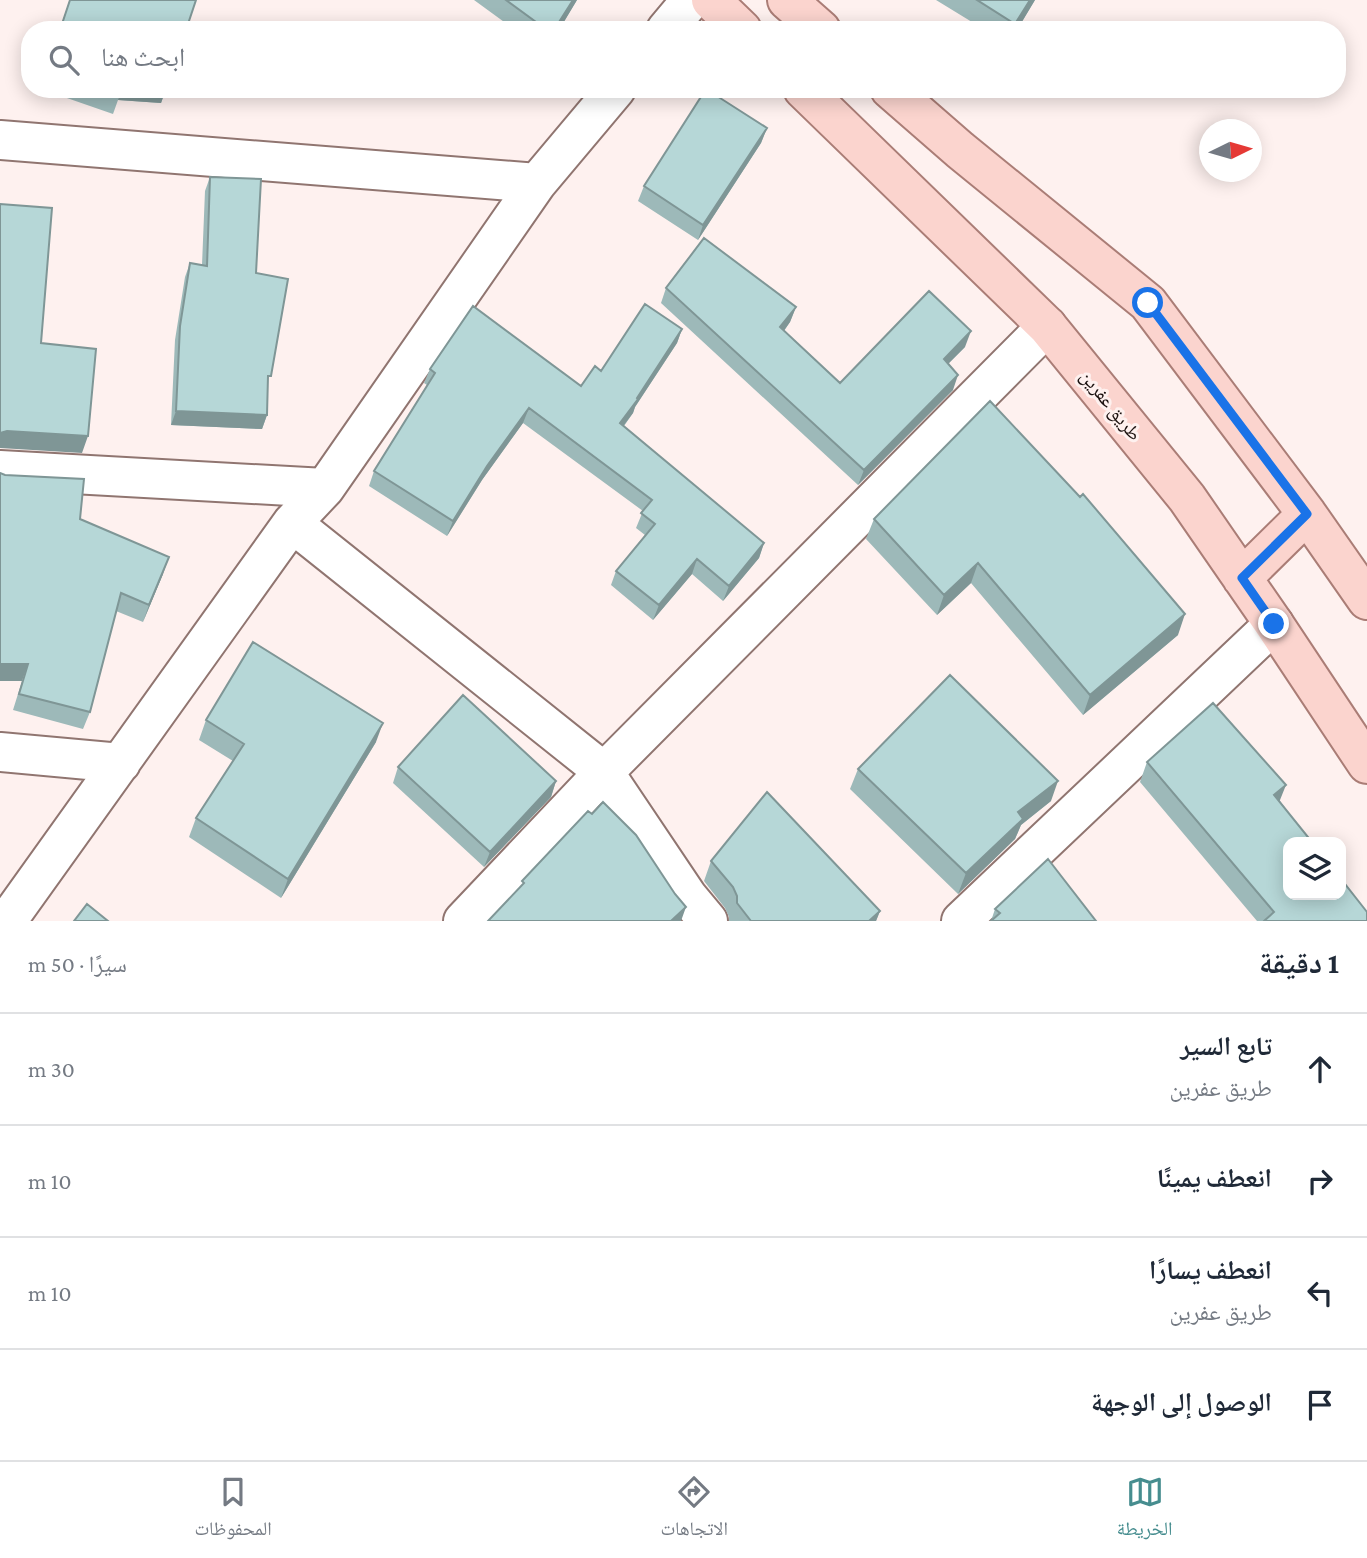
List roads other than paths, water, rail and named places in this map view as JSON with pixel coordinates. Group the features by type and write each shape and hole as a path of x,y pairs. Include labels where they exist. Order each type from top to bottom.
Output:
{"main road":[{"path":"711,0 733,21"},
{"path":"787,0 811,21"},
{"name":"طريق عفرين","path":"812,98 1047,326 1187,498 1367,764"},
{"path":"900,98 1148,303 1307,514 1367,600"},
{"path":"1242,578 1307,514"}],"street":[{"path":"674,21 691,0"},
{"path":"7,921 292,523 325,488 537,183 608,98"},
{"path":"0,140 537,183"},
{"path":"463,921 604,772 1047,326"},
{"path":"0,470 325,488"},
{"path":"292,523 604,772 688,897 708,921"},
{"path":"961,921 1274,624"},
{"path":"0,752 121,763"}]}
